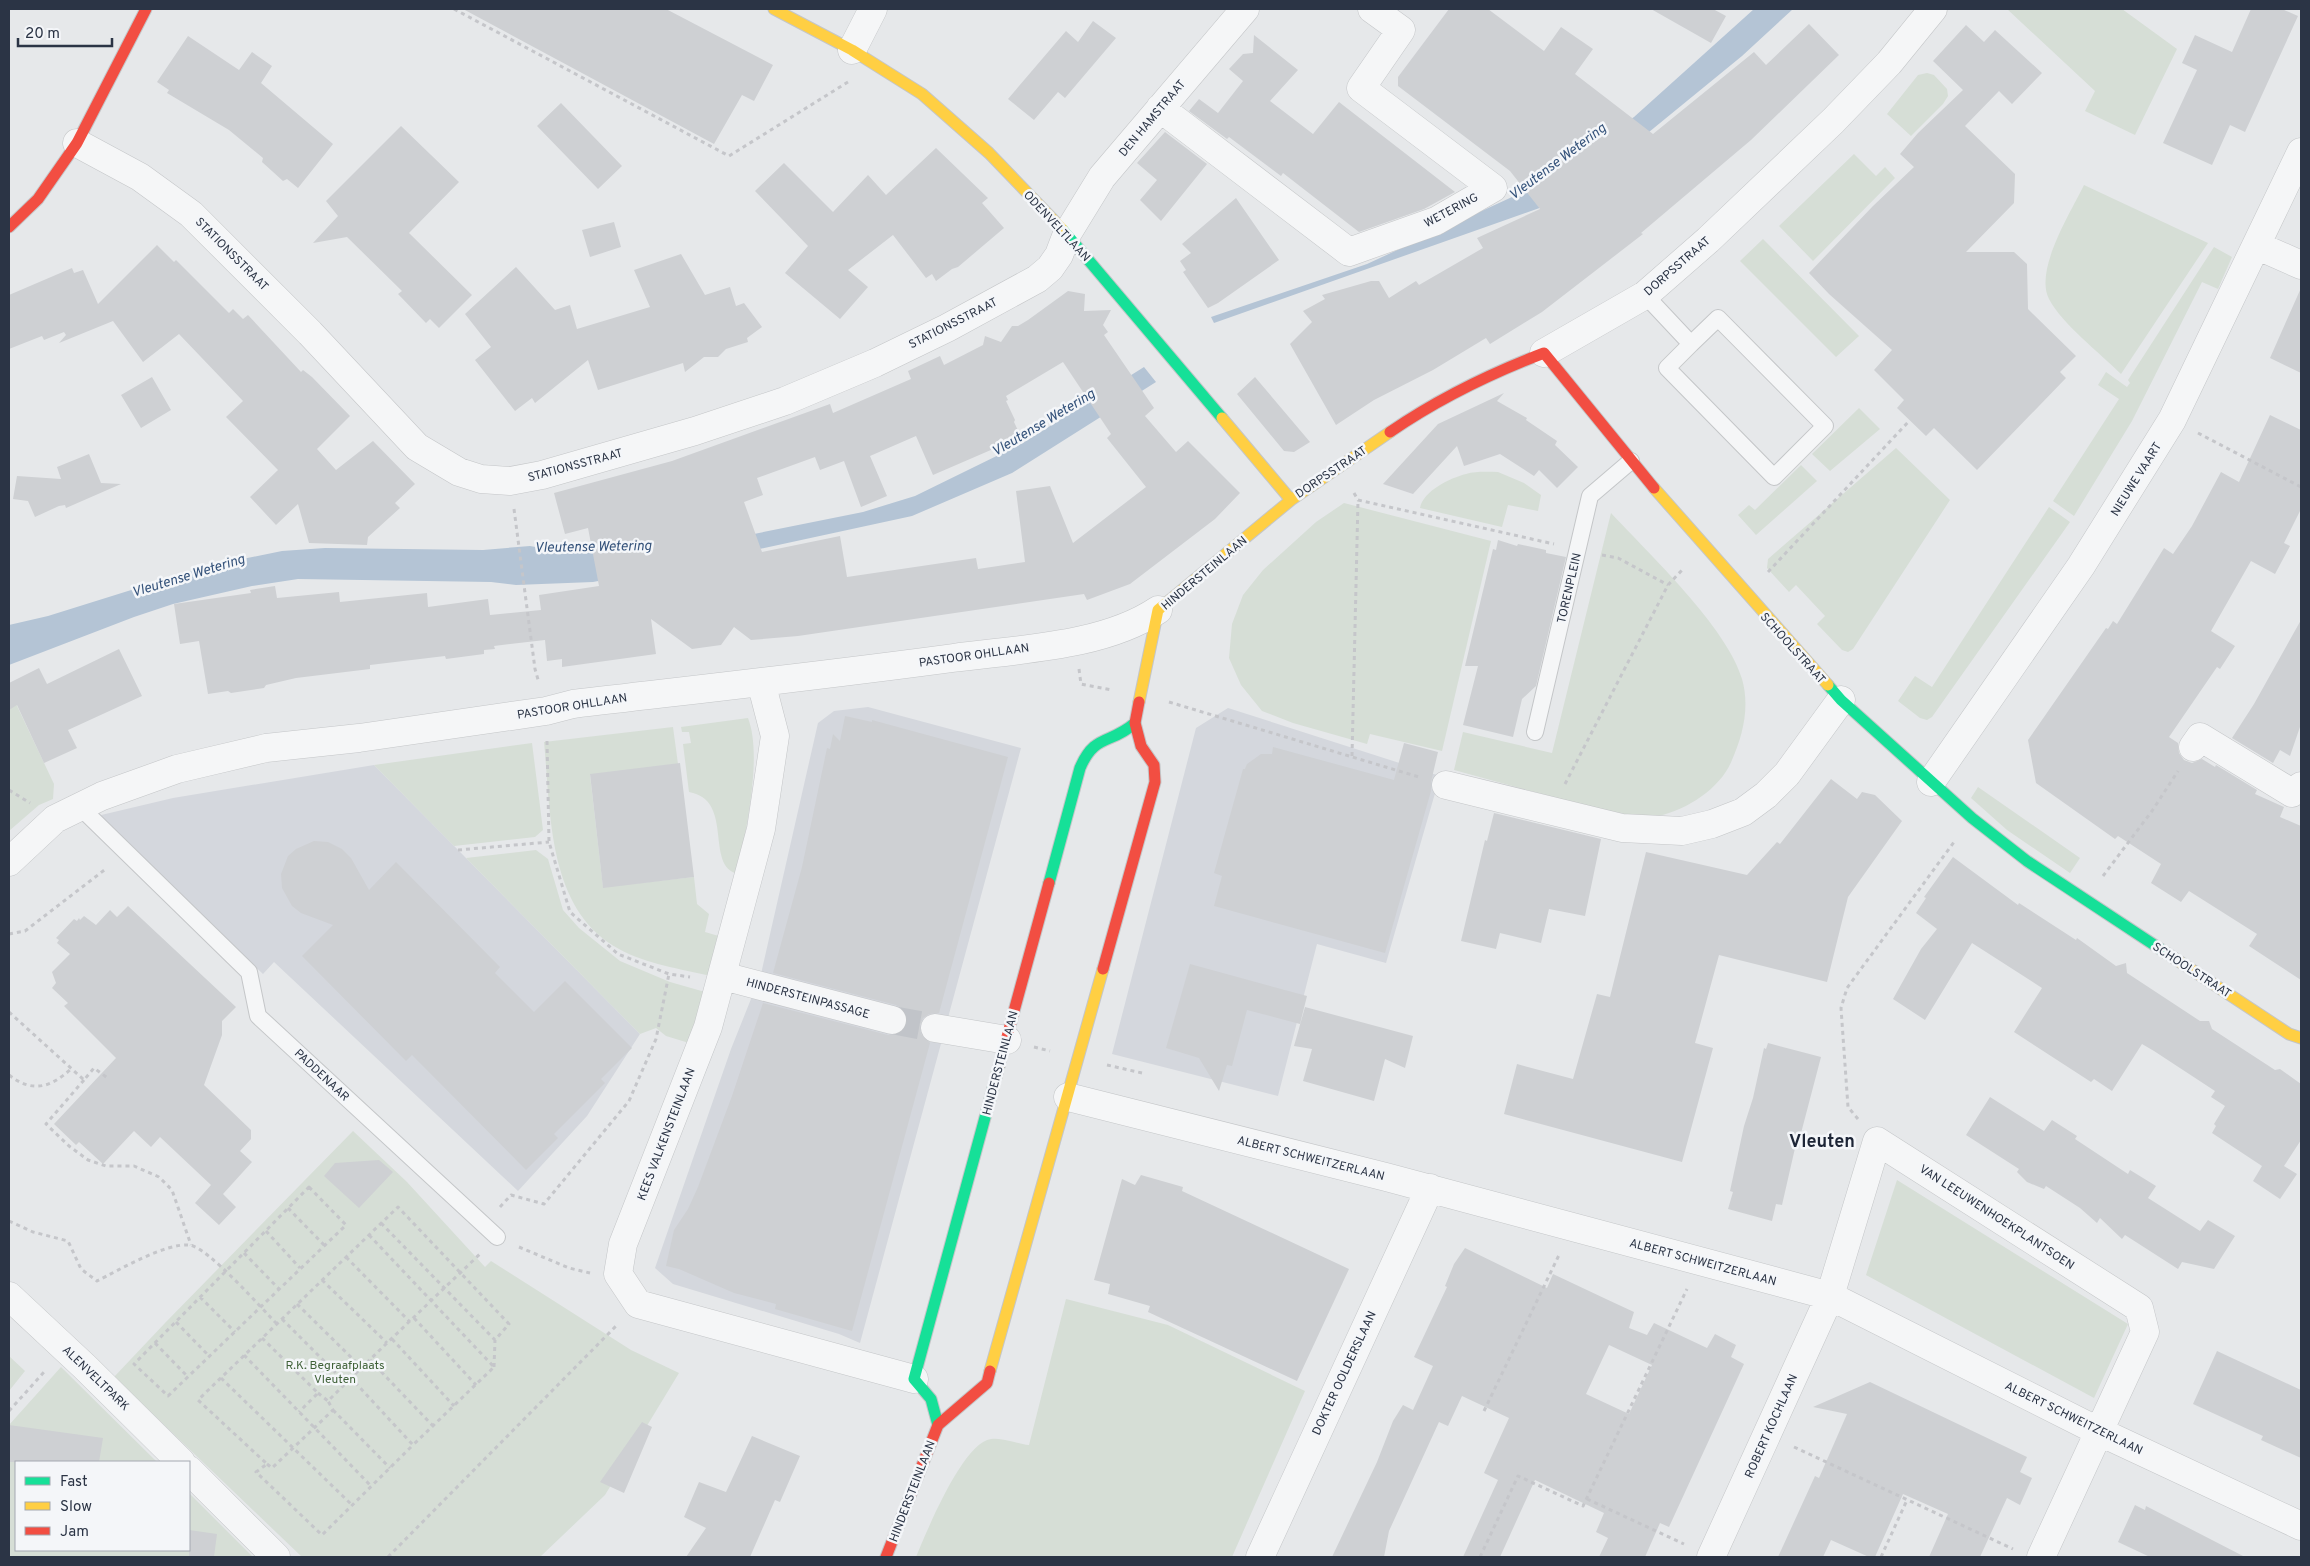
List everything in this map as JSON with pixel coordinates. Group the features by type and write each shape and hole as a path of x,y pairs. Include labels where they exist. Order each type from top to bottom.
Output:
{"street":[{"path":"9,226 38,199 77,143 146,9"},
{"name":"ODENVELTLAAN","path":"774,9 852,50 922,94 989,153 1067,234 1291,500"},
{"path":"852,50 873,9"},
{"name":"DEN HAMSTRAAT","path":"1067,234 1102,177 1245,9"},
{"name":"WETERING","path":"1160,108 1349,252 1436,221 1493,188 1361,88 1402,30 1372,9"},
{"name":"DORPSSTRAAT","path":"1291,500 1423,409 1490,374 1544,353 1645,295 1708,240 1833,121 1890,63 1933,9"},
{"name":"STATIONSSTRAAT","path":"77,143 140,178 191,214 297,320 417,447 459,472 482,479 510,481 542,475 695,431 785,401 875,363 947,328 1037,279 1050,268 1059,254 1067,234"},
{"name":"NIEUWE VAART","path":"1931,782 2081,566 2172,420 2258,246 2301,152"},
{"path":"2258,246 2301,265"},
{"name":"SCHOOLSTRAAT","path":"1544,353 1631,461 1798,655 1841,700 1931,782 2026,861 2290,1034 2301,1038"},
{"name":"HINDERSTEINLAAN","path":"886,1557 938,1425 947,1415 975,1396 986,1383 1068,1097 1155,782 1154,765 1141,746 1135,723 1158,610 1291,500"},
{"name":"PASTOOR OHLLAAN","path":"9,862 55,819 81,808 102,796 144,780 228,756 266,748 359,738 546,711 573,704 806,678 1076,641 1123,629 1142,621 1158,610"},
{"name":"KEES VALKENSTEINLAAN","path":"618,1274 624,1244 708,1027 761,829 775,736 761,682"},
{"path":"1446,785 1622,828 1682,831 1712,824 1743,812 1766,795 1787,774 1841,700"},
{"name":"HINDERSTEINLAAN","path":"938,1425 933,1402 923,1387 914,1380 1085,753 1099,740 1126,732 1135,723"},
{"path":"2193,747 2200,737 2297,790"},
{"name":"HINDERSTEINPASSAGE","path":"723,976 892,1020"},
{"path":"935,1028 1007,1040"},
{"name":"ALBERT SCHWEITZERLAAN","path":"1068,1097 1430,1188 1830,1296 2098,1431 2301,1526"},
{"path":"1830,1296 1877,1141"},
{"name":"VAN LEEUWENHOEKPLANTSOEN","path":"1877,1141 2139,1308 2145,1332 2041,1557"},
{"name":"DOKTER OOLDERSLAAN","path":"1260,1557 1430,1188"},
{"path":"618,1274 638,1304 914,1380"},
{"name":"ALENVELTPARK","path":"9,1296 180,1461"},
{"name":"ROBERT KOCHLAAN","path":"1711,1557 1830,1296"},
{"path":"190,1471 276,1557"}],"lane":[{"path":"1645,295 1691,344"},
{"path":"1718,318 1825,426 1774,477 1666,368 1691,344 1718,318"},
{"name":"TORENPLEIN","path":"1535,732 1590,496 1631,461"},
{"name":"PADDENAAR","path":"81,808 125,854 249,972 258,1016 497,1237"}],"path":[{"path":"454,9 728,156 875,65"},
{"path":"2172,420 2301,488"},
{"path":"1338,467 1358,500 1352,756"},
{"path":"1358,500 1618,558 1668,585"},
{"path":"519,544 535,669 546,711 549,842 570,912 618,954 668,974 696,978 723,976"},
{"path":"1076,641 1081,684 1140,695 1446,785"},
{"path":"2084,900 2152,811 2193,747"},
{"path":"1877,1141 1848,1107 1841,1008 1847,988 1972,818"},
{"path":"458,850 549,842"},
{"path":"9,934 25,931 125,854"},
{"path":"483,1224 511,1195 544,1204 629,1101 656,1039 668,974"},
{"path":"9,1012 84,1080"},
{"path":"109,1078 94,1068 46,1124 68,1146 88,1160 106,1166 134,1166 159,1177 172,1190 191,1244 208,1255 277,1324"},
{"path":"9,1075 31,1087 48,1084 71,1069"},
{"path":"309,1187 346,1224 168,1396 134,1364 266,1231 309,1187"},
{"path":"267,1464 256,1472 322,1535 494,1367 495,1340 509,1324 398,1207 198,1400 272,1468 333,1410"},
{"path":"288,1208 324,1245"},
{"path":"9,1221 33,1232 68,1241 81,1269 97,1281 142,1259 175,1246 191,1244"},
{"path":"381,1223 495,1340"},
{"path":"1484,1411 1572,1227"},
{"path":"266,1231 300,1268"},
{"path":"369,1235 494,1367"},
{"path":"328,1401 497,1237 569,1268 597,1275 618,1274"},
{"path":"244,1253 279,1289"},
{"path":"346,1257 410,1322"},
{"path":"1480,1557 1518,1476 1583,1506 1700,1261"},
{"path":"322,1280 387,1344"},
{"path":"200,1297 235,1332"},
{"path":"297,1304 362,1368"},
{"path":"388,1557 638,1304"},
{"path":"414,1318 476,1385"},
{"path":"282,1319 346,1383"},
{"path":"176,1322 210,1357"},
{"path":"262,1338 328,1401 333,1410 390,1468"},
{"path":"392,1339 454,1406"},
{"path":"155,1343 188,1378"},
{"path":"9,1411 66,1349"},
{"path":"244,1355 371,1486"},
{"path":"370,1360 433,1426"},
{"path":"221,1378 352,1505"},
{"path":"351,1378 413,1445"},
{"path":"299,1412 318,1393"},
{"path":"1767,1435 2014,1549"},
{"path":"1587,1499 1711,1557"},
{"path":"1881,1557 1907,1500"}],"shaded area":[{"path":"868,707 1021,748 860,1343 839,1334 673,1284 655,1268 731,1049 761,974 818,723 834,711"},
{"path":"1228,708 1440,776 1386,963 1317,944 1278,1096 1112,1054 1196,728"},
{"path":"374,765 640,1034 587,1116 518,1191 274,962 263,974 97,816 173,798"}],"green space":[{"path":"2007,9 2122,9 2177,49 2135,135 2085,111 2095,91"},
{"path":"1927,73 1934,75 1947,89 1948,96 1943,104 1911,136 1887,114 1918,75"},
{"path":"1854,154 1876,176 1885,167 1895,178 1813,261 1779,226"},
{"path":"2084,185 2208,243 2121,374 2082,338 2055,309 2049,299 2046,287 2046,273 2050,257 2063,225"},
{"path":"1763,239 1859,336 1836,357 1740,261"},
{"path":"2214,247 2232,257 2218,289 2202,282 2132,421 2074,516 2053,501 2119,399 2098,385 2106,372 2127,387 2130,383 2128,380"},
{"path":"1859,408 1880,429 1830,471 1812,454"},
{"path":"1896,448 1950,500 1853,649 1848,652 1842,650 1817,624 1825,616 1796,585 1789,592 1767,568 1768,559"},
{"path":"1801,465 1817,481 1756,535 1738,515 1749,505 1755,510"},
{"path":"1474,472 1498,472 1524,483 1541,495 1538,511 1508,505 1502,527 1420,508 1426,496 1438,486 1452,479"},
{"path":"1344,503 1491,541 1442,751 1370,734 1367,744 1293,723 1262,711 1241,685 1229,658 1232,624 1243,595 1263,570 1316,522"},
{"path":"2049,507 2070,522 1932,717 1927,720 1920,718 1898,701 1915,676 1932,687"},
{"path":"1611,513 1704,614 1734,659 1744,689 1745,710 1742,731 1732,760 1720,780 1692,803 1670,813 1653,817 1633,819 1454,770 1463,732 1552,753"},
{"path":"9,689 54,784 53,799 39,805 9,831"},
{"path":"748,718 754,753 753,773 738,874 728,869 722,859 716,819 711,807 703,797 689,792 683,744 691,743 689,732 682,732 681,727"},
{"path":"673,727 678,764 590,775 603,887 694,877 697,904 709,914 705,932 722,937 711,976 641,959 619,949 595,932 578,910 565,885 557,858 552,828 544,742"},
{"path":"532,743 543,830 535,837 454,846 374,765"},
{"path":"1978,787 2080,858 2070,873 2007,830 1971,798"},
{"path":"536,850 548,859 563,910 579,928 620,961 670,982 705,992 689,1043 666,1036 656,1028 640,1034 466,858"},
{"name":"R.K. Begraafplaats Vleuten","path":"353,1131 407,1182 485,1267 491,1261 631,1350 679,1373 605,1495 540,1557 302,1557 114,1377"},
{"path":"1897,1180 2128,1324 2094,1398 1866,1275"},
{"path":"1066,1299 1168,1325 1305,1391 1232,1557 916,1557 947,1490 969,1455 980,1444 995,1439 1029,1445"},
{"path":"9,1356 25,1371 9,1391"},
{"path":"61,1367 156,1461 15,1461 15,1551 190,1551 190,1494 253,1557 9,1557 9,1425"}],"water":[{"path":"1754,9 1793,9 1742,56 1627,150 1548,205 1214,323 1211,317 1367,264 1525,191 1634,117"},
{"name":"Vleutense Wetering","path":"1144,367 1156,382 1012,473 912,516 704,561 593,582 516,585 491,582 298,579 252,586 173,604 9,665 9,625 48,616 208,566 282,551 325,548 483,550 530,546 563,552 699,545 863,512 915,496 1023,443"}],"building":[{"path":"463,9 666,9 773,65 754,101 742,95 714,144"},
{"path":"1449,9 1488,9 1544,51 1561,27 1593,49 1575,74 1653,134 1754,52 1766,65 1809,24 1839,55 1751,140 1641,233 1643,234 1542,312 1490,344 1486,338 1433,370 1374,400 1336,425 1290,344 1312,322 1303,311 1325,299 1322,295 1371,281 1379,281 1389,298 1416,281 1419,285 1483,248 1477,238 1540,209 1510,171 1398,86 1398,77"},
{"path":"1651,9 1713,9 1726,16 1711,43"},
{"path":"2251,9 2282,9 2298,16 2245,132 2230,125 2212,165 2163,143 2197,70 2182,63 2195,35 2232,52"},
{"path":"1093,21 1116,38 1065,98 1058,92 1034,120 1008,99 1066,31 1078,42"},
{"path":"1966,25 1984,42 1995,30 2042,73 2012,104 1999,91 1965,126 2015,174 2014,203 1966,252 2014,252 2027,264 2028,309 2076,356 2060,372 2066,378 1977,470 1934,428 1926,436 1897,408 1904,400 1874,370 1892,350 1829,294 1809,273 1873,206 1914,167 1900,154 1918,133 1963,90 1933,61"},
{"path":"1254,35 1298,70 1270,101 1313,134 1339,102 1455,192 1424,209 1359,232 1283,173 1281,176 1229,137 1227,139 1189,111 1199,99 1218,113 1243,81 1229,69 1243,54 1253,53"},
{"path":"188,36 239,70 252,52 272,66 261,83 333,144 298,188 287,179 283,181 262,162 263,158 229,130 167,93 169,90 157,82"},
{"path":"561,103 622,166 598,189 537,126"},
{"path":"401,126 459,182 409,233 472,295 439,328 430,319 426,323 398,294 402,291 347,237 313,243 338,216 326,201"},
{"path":"1165,132 1207,164 1161,221 1140,200 1157,180 1137,163"},
{"path":"936,148 988,198 982,203 1004,228 958,267 952,269 936,281 932,274 926,278 893,235 848,270 868,287 840,319 785,273 808,246 755,191 784,163 833,212 868,175 886,195"},
{"path":"1236,198 1279,260 1208,308 1183,272 1186,270 1180,261 1191,253 1182,244"},
{"path":"614,222 621,247 590,257 582,230"},
{"path":"157,245 174,262 176,260 229,313 233,309 243,319 248,315 301,372 303,370 312,377 350,416 317,449 336,470 373,441 415,484 395,503 400,508 368,537 367,545 309,543 298,504 276,525 250,497 278,470 226,417 243,401 179,334 143,362 113,321 59,343 66,335 64,332 44,340 42,336 9,349 9,295 72,268 74,273 83,270 98,304"},
{"path":"681,254 705,295 730,287 736,306 744,303 762,327 747,338 748,342 726,349 718,357 704,357 685,372 683,363 598,390 588,360 535,403 532,398 515,411 475,360 491,347 465,314 516,267 555,310 570,305 577,329 650,307 634,270"},
{"path":"2301,288 2301,373 2270,358"},
{"path":"1068,291 1085,294 1084,311 1111,310 1103,325 1108,332 1104,335 1154,408 1145,416 1176,452 1188,441 1240,493 1215,519 1130,584 1087,600 1084,594 798,636 751,640 734,627 721,645 692,649 651,619 656,654 562,667 562,659 547,661 545,640 494,646 495,649 484,650 484,654 446,659 445,656 370,665 370,669 296,678 266,685 264,688 231,693 228,691 208,694 199,641 180,644 174,604 251,593 250,590 275,586 277,598 339,592 340,602 427,593 428,607 488,599 490,615 541,610 539,595 599,586 588,528 565,534 554,493 672,461 830,404 833,413 911,379 908,371 940,356 944,365 983,345 985,336 1001,342 1012,326 1018,326","holes":["1063,362 1111,434 1107,438 1146,487 1073,543 1050,486 1016,491 1025,562 978,569 976,558 847,577 840,536 762,552 744,502 763,495 757,478 815,457 820,470 844,461 861,507 887,496 870,456 916,436 933,475 1021,437 1006,401 1008,400 1006,396"]},
{"path":"152,377 171,410 141,428 121,395"},
{"path":"1255,377 1310,442 1294,452 1284,451 1237,394"},
{"path":"1504,393 1497,401 1527,418 1526,420 1557,441 1555,445 1578,467 1557,488 1539,470 1534,476 1500,454 1464,466 1457,446 1413,494 1383,484 1438,424"},
{"path":"2270,415 2301,430 2301,509 2284,543 2290,546 2275,574 2251,561 2211,631 2235,646 2220,669 2217,667 2169,737 2178,743 2179,753 2184,760 2192,763 2202,759 2215,767 2216,765 2257,790 2255,794 2284,807 2280,817 2301,826 2301,980 2249,946 2257,934 2189,891 2181,902 2151,883 2161,864 2118,836 2115,839 2036,783 2028,740 2106,628 2108,629 2113,621 2117,624 2164,548 2173,554 2192,526 2221,472 2239,482"},
{"path":"89,454 101,483 121,484 66,508 65,505 59,506 35,517 28,501 13,499 17,476 61,479 57,467"},
{"path":"1498,540 1517,546 1518,544 1546,550 1546,553 1566,557 1536,686 1522,699 1513,737 1463,725 1478,666 1465,666 1493,549 1496,550"},
{"path":"2301,620 2301,724 2290,756 2280,750 2273,763 2232,738 2254,704"},
{"path":"119,649 142,696 68,730 77,748 44,763 17,705 9,710 9,683 39,668 47,684"},
{"path":"845,716 872,722 872,720 1008,757 939,1013 929,1014 923,1018 920,1025 921,1034 930,1043 852,1331 775,1309 776,1304 734,1293 679,1269 666,1266 674,1230 688,1209 698,1187 732,1096 763,1003 888,1035 897,1035 903,1031 907,1024 907,1015 903,1009 896,1005 773,973 802,867 827,748 830,749 833,734 840,741"},
{"path":"1404,743 1438,752 1431,782 1431,791 1385,953 1214,906 1222,876 1214,873 1243,769 1245,769 1247,764 1261,754 1272,754 1273,747 1394,780"},
{"path":"680,763 694,877 603,888 590,774"},
{"path":"1831,779 1857,799 1862,792 1875,795 1902,821 1848,897 1827,982 1719,955 1695,1043 1713,1048 1682,1162 1504,1114 1517,1064 1573,1079 1597,994 1610,997 1646,852 1747,875 1777,842 1780,844"},
{"path":"1494,813 1601,839 1585,916 1549,909 1541,943 1500,933 1496,949 1461,941 1485,840 1487,841"},
{"path":"314,841 328,842 342,849 351,858 369,890 396,862 500,967 495,973 534,1012 565,981 632,1048 601,1079 605,1083 554,1134 558,1138 526,1170 412,1055 406,1061 302,956 333,925 301,913 292,906 282,888 281,874 288,856 296,849"},
{"path":"1953,857 2018,905 2019,903 2076,940 2077,938 2116,966 2126,963 2127,973 2200,1021 2209,1021 2212,1029 2275,1070 2280,1069 2301,1084 2301,1140 2284,1166 2297,1174 2280,1199 2253,1181 2262,1166 2212,1133 2216,1126 2214,1124 2225,1106 2211,1097 2215,1091 2154,1051 2142,1044 2112,1091 2094,1079 2091,1082 2014,1032 2042,988 1972,943 1925,1020 1893,999 1921,949 1937,929 1916,913 1926,898 1924,897"},
{"path":"128,906 236,1007 222,1021 222,1035 204,1085 251,1130 251,1139 240,1151 252,1162 223,1194 236,1207 219,1225 195,1203 211,1185 160,1137 151,1147 134,1131 103,1164 79,1142 76,1145 54,1124 116,1058 64,1006 68,1003 52,988 56,983 52,972 70,954 57,943 59,940 56,938 74,919 77,921 84,916 96,925 110,910 117,917"},
{"path":"1190,964 1307,996 1300,1024 1247,1010 1232,1066 1227,1065 1219,1091 1199,1058 1166,1048"},
{"path":"1305,1007 1413,1036 1405,1068 1385,1059 1374,1101 1303,1081 1312,1049 1294,1046"},
{"path":"1768,1043 1821,1057 1800,1137 1798,1135 1782,1205 1776,1204 1772,1221 1728,1209 1733,1192 1730,1191 1744,1126 1753,1098 1764,1048 1766,1049"},
{"path":"1990,1097 2044,1131 2052,1120 2077,1136 2075,1139 2128,1174 2130,1170 2156,1186 2148,1198 2200,1231 2208,1220 2235,1236 2214,1269 2182,1262 2178,1269 2125,1235 2122,1239 2100,1218 2097,1223 2080,1208 2046,1186 2044,1189 2027,1182 2017,1172 2019,1169 1966,1135"},
{"path":"379,1160 393,1172 359,1208 324,1176 335,1163"},
{"path":"1141,1175 1183,1187 1182,1191 1349,1269 1297,1381 1148,1312 1150,1306 1108,1294 1110,1284 1094,1280 1122,1179 1135,1185"},
{"path":"1465,1248 1547,1288 1553,1274 1634,1312 1629,1328 1647,1335 1654,1323 1707,1348 1715,1334 1736,1345 1731,1357 1744,1364 1669,1527 1660,1523 1645,1557 1599,1557 1608,1538 1596,1532 1604,1513 1535,1480 1500,1557 1463,1557 1498,1480 1484,1473 1509,1418 1462,1396 1448,1426 1439,1422 1389,1531 1384,1557 1332,1557 1377,1462 1393,1421 1403,1405 1413,1410 1433,1366 1414,1357 1447,1287 1445,1286 1454,1264","holes":["1609,1345 1652,1365 1629,1414 1586,1394"]},
{"path":"2217,1351 2301,1390 2301,1458 2261,1440 2263,1436 2193,1404"},
{"path":"1870,1382 2027,1457 2020,1472 2032,1478 2020,1505 2007,1498 1980,1557 1929,1557 1948,1514 1903,1494 1875,1557 1869,1557 1831,1540 1823,1557 1778,1557 1815,1476 1819,1478 1847,1414 1813,1407"},
{"path":"642,1422 652,1427 624,1493 600,1482"},
{"path":"9,1425 103,1438 99,1461 9,1462"},
{"path":"752,1436 800,1456 780,1502 775,1500 750,1557 686,1557 706,1528 684,1517 699,1482 726,1492"},
{"path":"2135,1505 2145,1510 2146,1506 2245,1557 2150,1557 2118,1542"},
{"path":"190,1530 217,1534 214,1557 189,1557"}],"tunnel":[{"path":"892,1020 935,1028"}],"traffic: fast":[{"path":"1063,230 1222,418"},
{"path":"1828,685 1841,700 1972,818 2027,861 2174,958"},
{"path":"1049,883 1080,768 1091,749 1097,744 1126,730 1135,723"},
{"path":"938,1425 931,1399 914,1379 999,1066"}],"traffic: slow":[{"path":"774,9 852,50 922,94 989,153 1063,230"},
{"path":"1222,418 1291,500"},
{"path":"1139,702 1158,610 1291,500 1390,432"},
{"path":"1654,488 1828,685"},
{"path":"2174,958 2289,1034 2301,1038"},
{"path":"990,1371 1103,969"}],"traffic: jam":[{"path":"9,227 38,199 77,143 146,9"},
{"path":"1390,432 1464,388 1544,353 1654,488"},
{"path":"1103,969 1155,782 1154,765 1141,746 1135,723 1139,702"},
{"path":"999,1066 1049,883"},
{"path":"886,1557 938,1425 987,1383 990,1371"}],"district":[{"name":"Vleuten","path":"1822,1141"}]}
